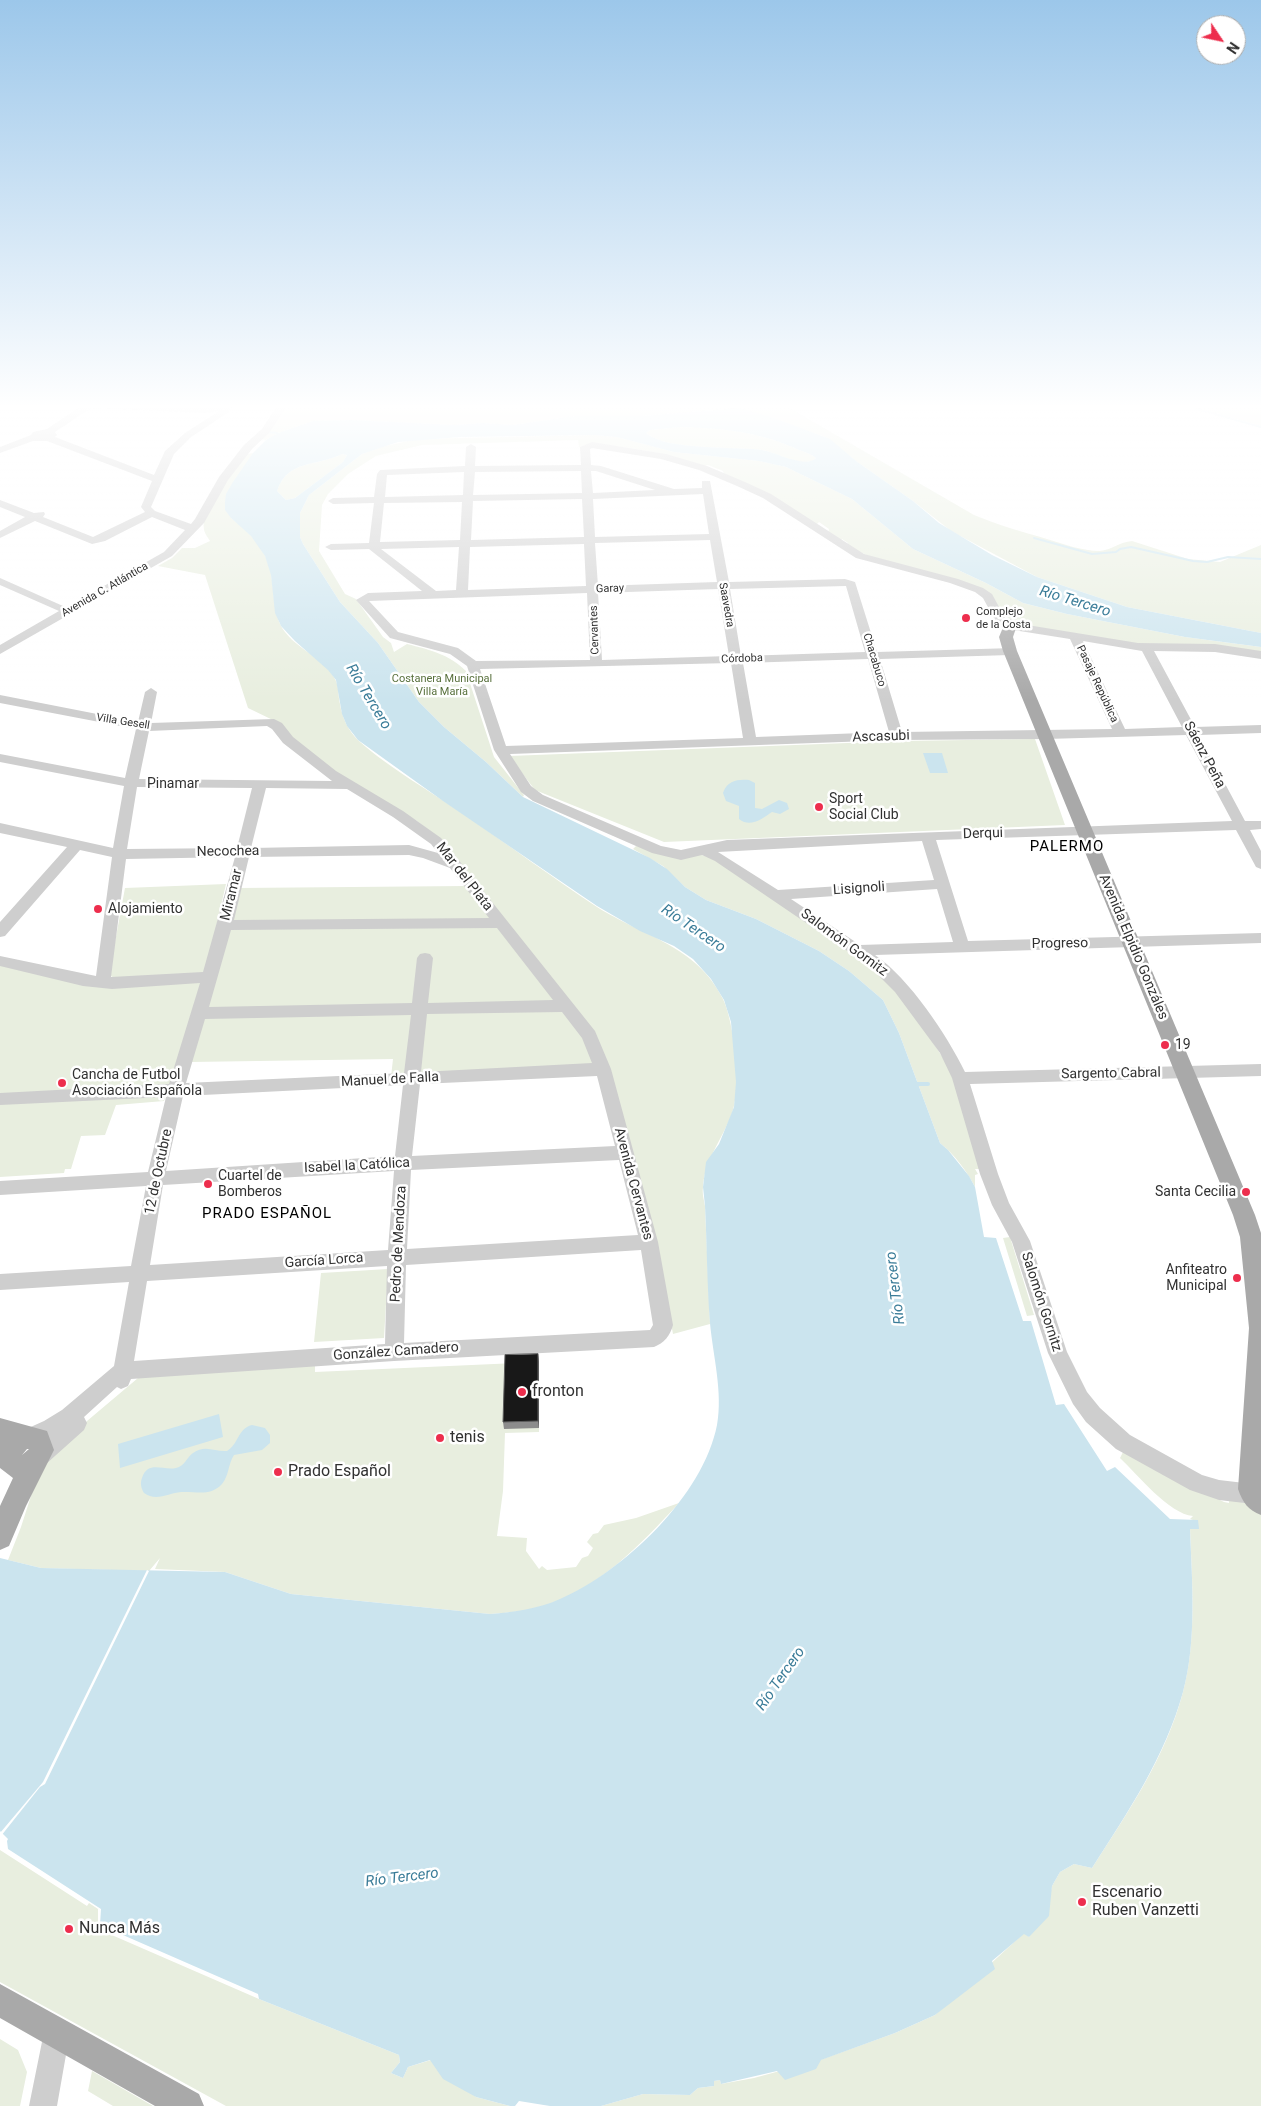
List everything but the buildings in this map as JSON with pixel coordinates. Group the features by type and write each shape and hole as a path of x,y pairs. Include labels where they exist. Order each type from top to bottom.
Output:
{"main road":[{"name":"Avenida Elpidio Gonzáles","path":"1006,632 1084,830 1186,1073 1255,1227 1261,1328 1257,1493"},
{"path":"0,1430 33,1448"},
{"path":"7,1519 16,1478 6,1456 14,1444 33,1448"},
{"path":"7,1519 33,1448"},
{"path":"0,2000 187,2106"}],"street":[{"path":"5,504 95,532 148,510 193,529"},
{"path":"19,504 87,541 101,539 148,510 150,504"},
{"path":"182,540 200,521 209,504"},
{"path":"379,504 374,548 433,594"},
{"path":"462,593 468,504"},
{"name":"Cervantes","path":"588,504 596,664"},
{"name":"Saavedra","path":"709,504 750,742"},
{"path":"781,504 860,556 954,581 979,590 988,596 1006,632"},
{"path":"0,528 36,513"},
{"path":"0,535 36,513"},
{"path":"331,547 714,537"},
{"name":"Avenida C. Atlántica","path":"0,641 182,540"},
{"name":"Avenida C. Atlántica","path":"0,650 168,554 182,540"},
{"path":"0,581 59,608"},
{"name":"Garay","path":"473,665 454,651 394,635 362,600 368,596 845,582 851,584"},
{"name":"Chacabuco","path":"851,584 898,736"},
{"path":"0,592 48,614"},
{"name":"Córdoba","path":"473,665 596,664 872,656 1006,632 1074,636 1131,646 1215,648 1261,654"},
{"name":"Pasaje República","path":"1074,636 1120,732"},
{"name":"Sáenz Peña","path":"1146,647 1261,864"},
{"path":"473,665 501,750 526,789 538,798 657,850 681,855 706,851"},
{"path":"103,982 131,783 151,692"},
{"path":"0,711 5,700"},
{"name":"Villa Gesell","path":"5,700 144,726 250,724 264,721 277,726"},
{"name":"Mar del Plata","path":"277,726 288,740 349,786 398,814 436,841 589,1035 594,1045"},
{"name":"Ascasubi","path":"501,750 898,736 1261,729"},
{"name":"Pinamar","path":"0,758 131,783 349,786"},
{"name":"Miramar","path":"210,977 260,784"},
{"name":"Derqui","path":"706,851 727,845 1084,830 1261,825"},
{"name":"Necochea","path":"0,828 73,849"},
{"path":"409,850 420,844 426,834"},
{"path":"928,836 962,946"},
{"name":"Necochea","path":"0,837 119,859 243,852 409,850 427,854 456,866"},
{"path":"0,932 73,849"},
{"name":"Salomón Gornitz","path":"706,851 776,894 859,950 889,974 946,1050 960,1078 998,1197 1021,1241 1058,1354 1085,1405 1112,1434 1160,1464 1210,1488 1257,1493"},
{"name":"Lisignoli","path":"776,894 943,884"},
{"path":"225,925 499,922"},
{"name":"Progreso","path":"859,950 1261,938"},
{"name":"Pedro de Mendoza","path":"394,1352 397,1256 403,1163 425,958"},
{"path":"0,961 83,980 127,984 210,977"},
{"name":"12 de Octubre","path":"33,1448 115,1390 121,1382 156,1177 176,1090 210,977"},
{"path":"199,1013 565,1006"},
{"name":"Avenida Cervantes","path":"594,1045 603,1069 649,1242 663,1325"},
{"name":"Manuel de Falla","path":"0,1098 603,1069"},
{"name":"Sargento Cabral","path":"960,1078 1261,1070"},
{"name":"Isabel la Católica","path":"0,1188 403,1163 624,1153"},
{"name":"García Lorca","path":"0,1282 397,1256 649,1242"},
{"name":"González Camadero","path":"122,1371 394,1352 654,1338 662,1330 663,1325"},
{"path":"43,2106 57,2032"}],"green space":[{"path":"210,504 235,504 231,518 251,535 266,557 280,624 292,640 325,665 331,673 337,684 344,719 355,737 397,770 597,907 684,954 699,966 712,981 727,1009 735,1054 736,1085 733,1110 711,1157 704,1177 703,1197 705,1206 710,1324 673,1334 655,1239 606,1058 439,838 417,821 345,780 290,739 277,722 248,708 205,575 158,566 172,558 182,548 195,548 210,541 204,530"},
{"name":"Costanera Municipal Villa María","path":"304,504 322,504 319,551 345,594 356,599 383,637 391,643 394,652 407,644 415,646 453,660 466,671 494,757 524,795 523,797 486,762 444,727 419,702 378,643 340,602 303,544 300,537 300,513"},
{"name":"Costanera Municipal Villa María","path":"779,504 858,504 913,549 986,583 1023,603 1067,614 1185,637 1261,647 1261,652 1136,645 1028,626 1001,615 990,595 875,559 847,546 848,543 842,539 840,542 828,533 829,529 819,522 816,525"},
{"path":"917,504 956,504 974,515 992,522 1087,550 1100,551 1132,541 1188,559 1220,562 1261,545 1261,633 1127,607 1037,577 951,531"},
{"name":"Sport Social Club","path":"1035,739 1065,825 664,842 535,790 509,756 900,741"},
{"path":"636,846 698,854 712,858 855,954 902,994 950,1069 983,1169 975,1169 978,1174 975,1175 975,1187 960,1163 940,1143 899,1033 883,1000 849,971 819,951 756,919 706,900 685,887 663,866 633,849"},
{"path":"226,884 206,970 203,973 114,978 111,976 110,969 125,888"},
{"path":"465,886 586,1040 594,1064 391,1077 393,1059 190,1062 239,888"},
{"name":"Cancha de Futbol Asociación Española","path":"0,965 60,978 199,982 203,986 164,1101 116,1105 105,1135 81,1136 71,1169 65,1169 64,1173 0,1177"},
{"path":"1010,1237 1034,1315 1027,1316 1003,1238"},
{"path":"388,1269 384,1338 314,1342 321,1273"},
{"name":"Prado Español","path":"539,1362 539,1432 505,1433 503,1491 497,1536 527,1538 526,1551 539,1569 542,1566 547,1570 576,1567 582,1558 588,1556 593,1548 587,1542 604,1525 636,1518 679,1503 634,1550 600,1577 582,1589 543,1606 517,1612 490,1614 291,1594 225,1572 155,1569 160,1558 149,1571 41,1568 8,1560 39,1471 55,1448 138,1378 315,1364 315,1372"},
{"path":"1123,1452 1224,1502 1229,1503 1229,1499 1245,1503 1261,1514 1261,2106 601,2106 643,2094 690,2095 698,2088 714,2086 714,2081 720,2080 721,2084 754,2078 820,2060 895,2033 935,2015 1024,1933 1029,1937 1049,1900 1052,1886 1060,1872 1074,1864 1092,1868 1145,1783 1167,1739 1183,1692 1192,1631 1190,1528 1194,1529 1193,1520 1190,1519 1193,1516 1184,1514 1154,1493 1120,1458"},
{"path":"0,1850 87,1906 89,1903 98,1909 98,1929 259,1999 399,2055 400,2062 391,2073 403,2078 408,2067 431,2060 476,2097 510,2106 226,2106 0,1982"},
{"path":"0,2039 18,2050 27,2072 20,2106 0,2106"},
{"path":"92,2071 153,2106 113,2106 88,2091"}],"water":[{"name":"Río Tercero","path":"225,504 304,504 300,513 300,537 340,602 378,643 419,702 444,727 486,762 523,797 650,858 667,869 685,887 706,900 756,919 819,951 849,971 883,1000 899,1033 940,1143 969,1176 975,1187 984,1237 996,1238 1023,1321 1031,1321 1056,1405 1064,1404 1107,1471 1115,1467 1170,1519 1198,1520 1199,1529 1190,1529 1192,1632 1183,1692 1156,1761 1119,1826 1092,1868 1074,1864 1060,1872 1052,1886 1049,1916 1029,1937 1024,1934 992,1961 995,1969 935,2015 895,2033 821,2060 816,2069 785,2080 777,2071 721,2084 720,2080 714,2081 714,2086 698,2088 690,2095 643,2094 601,2106 550,2106 519,2101 515,2106 510,2106 476,2097 443,2079 430,2060 408,2067 403,2078 391,2073 400,2062 399,2055 259,1999 258,1994 100,1925 101,1909 8,1849 8,1839 0,1831 0,1558 41,1568 225,1572 291,1594 490,1614 535,1608 560,1599 610,1570 657,1528 678,1504 696,1478 709,1452 717,1425 719,1400 711,1336 703,1187 706,1162 719,1144 734,1107 736,1082 731,1022 724,1000 711,979 693,959 674,946 640,931 597,906 443,801 358,740 347,726 342,714 336,680 328,670 281,626 275,613 271,575 265,556 251,536 225,510"},
{"name":"Río Tercero","path":"858,504 917,504 939,523 992,555 1037,577 1127,607 1261,633 1261,647 1185,637 1067,614 1023,603 986,583 913,549"},
{"path":"923,753 942,753 948,773 930,773"},
{"path":"749,780 755,783 755,808 762,809 779,800 787,803 789,809 780,814 772,812 752,823 743,822 739,819 739,806 726,801 723,793 730,783"},
{"path":"219,1414 223,1437 120,1468 118,1444"},
{"path":"252,1425 265,1428 270,1435 270,1443 262,1450 234,1455 224,1481 213,1491 181,1492 158,1497 149,1496 144,1493 141,1482 148,1469 179,1467 197,1450 227,1451 234,1445 243,1430"}],"pier":[{"path":"147,1570 149,1571 45,1784 40,1787 1,1836 0,1833 43,1782"}],"waterway":[{"path":"1034,538 1092,554 1116,552 1120,549 1131,547 1193,561 1207,562 1228,557 1261,559"},
{"path":"917,1084 928,1084"}],"place":[{"name":"Complejo de la Costa","path":"966,618"},
{"name":"Sport Social Club","path":"819,807"},
{"name":"Alojamiento","path":"98,909"},
{"name":"19","path":"1165,1045"},
{"name":"Cancha de Futbol Asociación Española","path":"62,1083"},
{"name":"Cuartel de Bomberos","path":"208,1184"},
{"name":"Santa Cecilia","path":"1246,1192"},
{"name":"Anfiteatro Municipal","path":"1237,1278"},
{"name":"fronton","path":"522,1392"},
{"name":"tenis","path":"440,1438"},
{"name":"Prado Español","path":"278,1472"},
{"name":"Escenario Ruben Vanzetti","path":"1082,1902"},
{"name":"Nunca Más","path":"69,1929"}],"district":[{"name":"PALERMO","path":"1067,847"},
{"name":"PRADO ESPAÑOL","path":"267,1214"}]}
